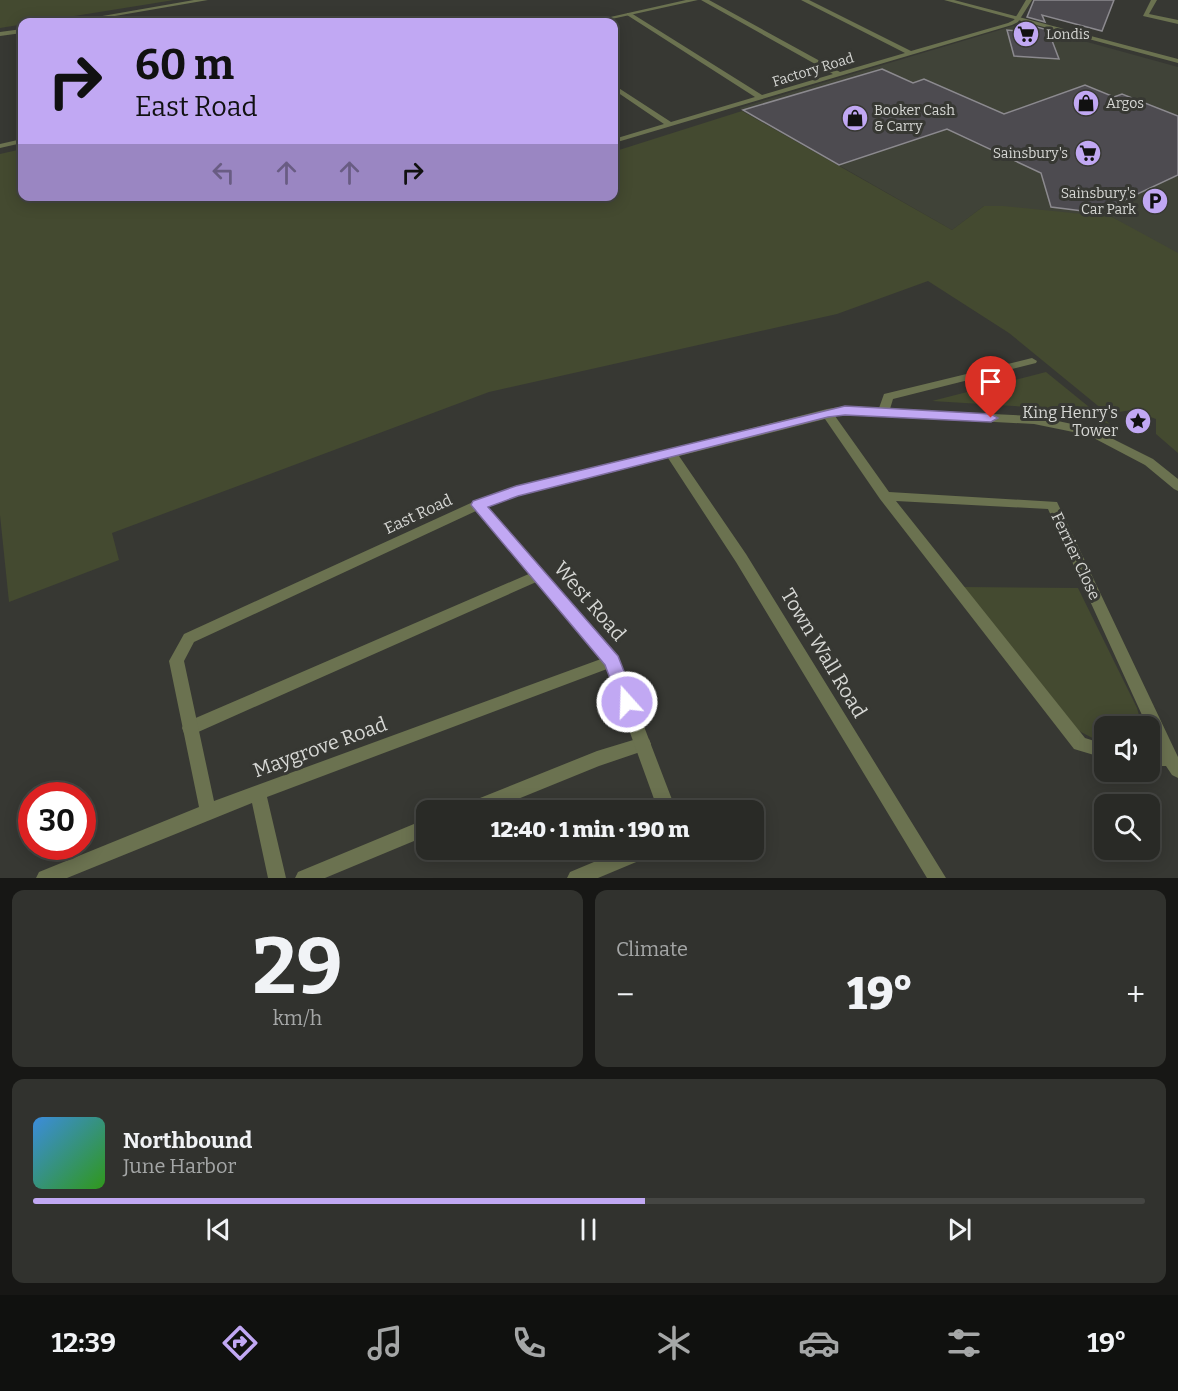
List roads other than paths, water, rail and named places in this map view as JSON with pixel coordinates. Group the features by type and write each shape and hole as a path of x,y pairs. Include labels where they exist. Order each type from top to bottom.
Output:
{"street":[{"path":"95,18 205,0"},
{"path":"610,18 695,0"},
{"path":"704,0 840,75"},
{"path":"804,0 910,53"},
{"path":"947,0 1178,61"},
{"path":"1017,17 1029,0"},
{"path":"1154,0 1145,15 1178,22"},
{"path":"629,14 762,98"},
{"name":"Factory Road","path":"618,140 1010,24 1017,17"},
{"path":"0,34 18,32"},
{"path":"618,90 671,125"},
{"path":"0,146 18,142"},
{"path":"883,412 888,397 1032,361"},
{"name":"East Road","path":"208,811 177,661 189,638 478,505 516,492 845,410 1034,420 1091,432 1149,462 1178,486"},
{"path":"828,413 885,496 1080,744 1094,748"},
{"name":"Town Wall Road","path":"671,453 741,558 937,878"},
{"name":"Ferrier Close","path":"885,496 1052,505 1174,764"},
{"name":"West Road","path":"478,505 612,661 663,800"},
{"path":"190,728 538,575"},
{"name":"Maygrove Road","path":"45,878 208,811 612,661"},
{"path":"496,800 597,759 643,744"},
{"path":"258,792 277,878"},
{"path":"304,878 416,832"},
{"path":"576,878 620,860"}],"place":[{"name":"Londis","path":"1026,34"},
{"name":"Argos","path":"1086,103"},
{"name":"Booker Cash & Carry","path":"855,118"},
{"name":"Sainsbury's","path":"1088,153"},
{"name":"Sainsbury's Car Park","path":"1155,201"},
{"name":"King Henry's Tower","path":"1138,421"}]}
